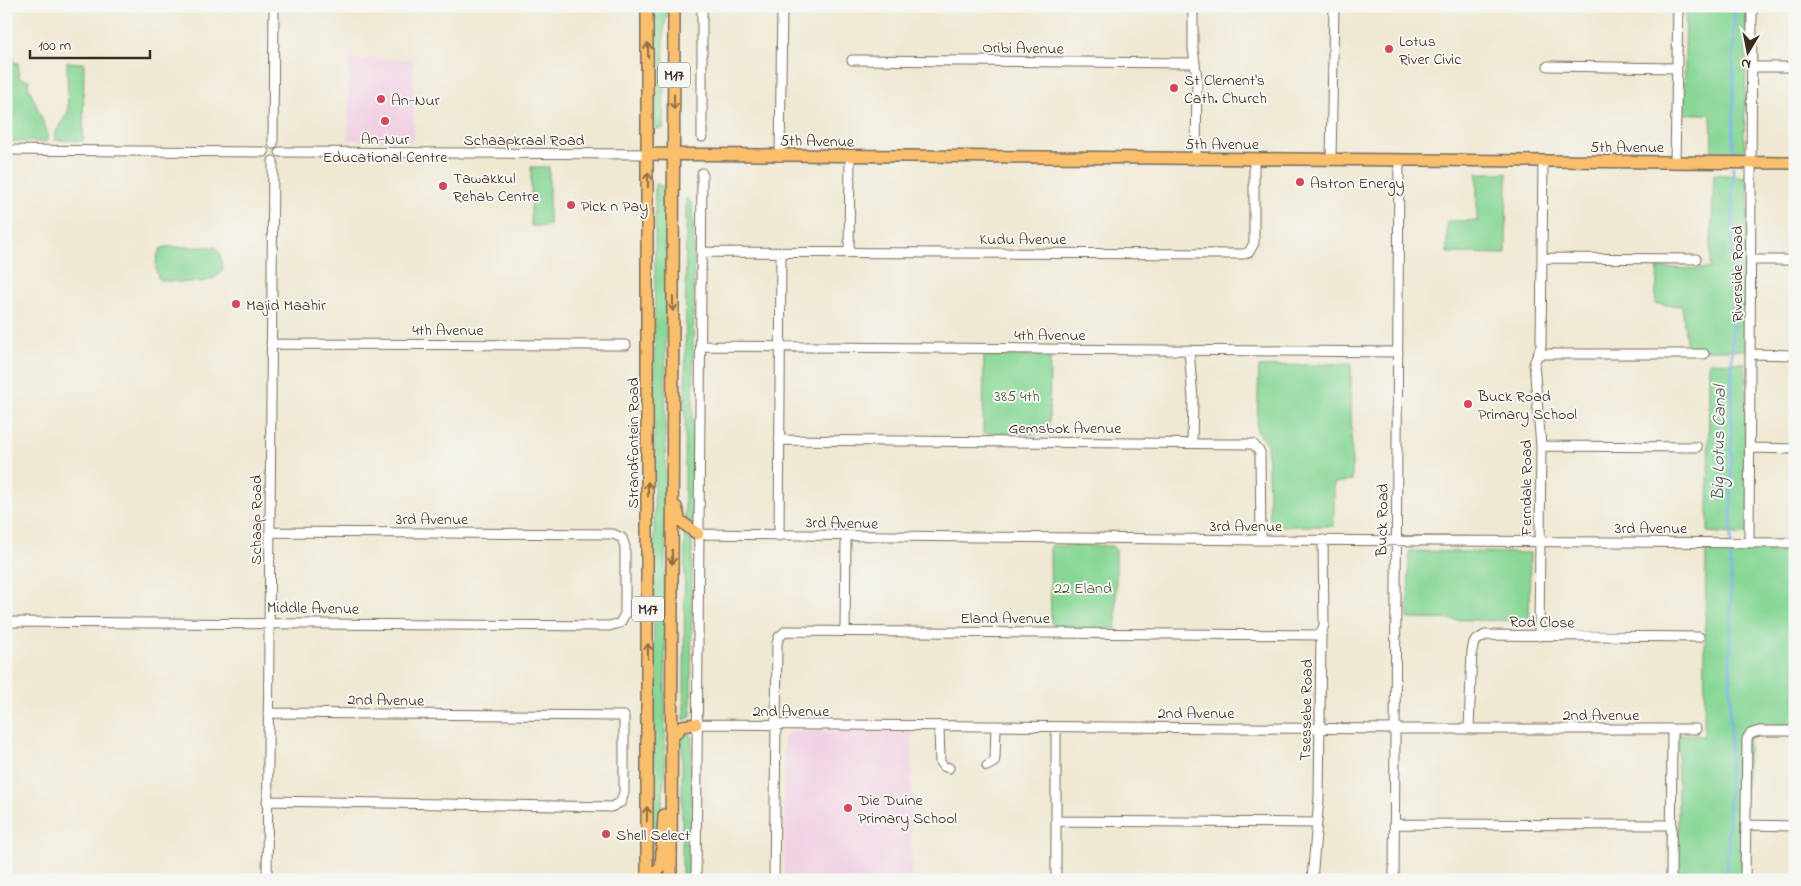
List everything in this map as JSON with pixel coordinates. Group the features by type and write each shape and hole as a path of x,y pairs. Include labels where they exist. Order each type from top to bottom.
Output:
{"main road":[{"name":"Strandfontein Road","path":"647,6 647,877"},
{"name":"M17","path":"671,880 674,6"},
{"name":"5th Avenue","path":"648,154 1196,160 1795,163"},
{"path":"672,491 680,521 698,534"},
{"path":"671,739 682,726 696,724"},
{"path":"647,877 657,872 661,867 671,754"}],"street":[{"path":"264,152 267,158 272,161 278,158 280,152 273,144 274,6"},
{"path":"702,6 702,137"},
{"path":"780,156 782,6"},
{"path":"1193,6 1194,63 1197,78 1196,160"},
{"path":"1331,160 1334,6"},
{"path":"1675,162 1678,6"},
{"name":"Riverside Road","path":"1749,542 1752,6"},
{"name":"Oribi Avenue","path":"852,60 1194,63"},
{"path":"1548,66 1676,68"},
{"path":"1752,67 1795,68"},
{"path":"264,152 267,147 273,144"},
{"path":"6,150 264,152"},
{"name":"Schaapkraal Road","path":"280,152 648,154"},
{"path":"849,252 850,157"},
{"name":"Kudu Avenue","path":"702,252 1244,254 1249,252 1254,243 1254,160"},
{"name":"Schaap Road","path":"267,880 272,161"},
{"name":"Buck Road","path":"1394,880 1399,161"},
{"name":"Ferndale Road","path":"1539,636 1541,446 1534,364 1539,354 1543,162"},
{"path":"696,880 702,173"},
{"path":"779,536 781,252"},
{"path":"1542,258 1696,259"},
{"path":"1751,260 1795,260"},
{"name":"4th Avenue","path":"271,344 626,345"},
{"name":"4th Avenue","path":"701,346 1398,352"},
{"path":"1189,350 1193,399 1192,443"},
{"path":"1539,354 1704,354"},
{"path":"1751,354 1795,355"},
{"name":"Gemsbok Avenue","path":"779,440 1252,444 1258,448 1260,456 1261,540"},
{"path":"1541,446 1697,447"},
{"path":"1750,448 1795,449"},
{"name":"3rd Avenue","path":"270,532 607,534 622,538 626,554 625,614 620,623"},
{"name":"3rd Avenue","path":"698,534 846,537 1795,542"},
{"path":"845,630 846,537"},
{"name":"Tsessebe Road","path":"1312,880 1317,823 1321,635 1324,625 1323,540"},
{"name":"Middle Avenue","path":"6,622 269,622 610,626 620,623"},
{"name":"Eland Avenue","path":"776,725 779,637 786,631 792,630 1321,635"},
{"name":"Rod Close","path":"1469,729 1471,662 1474,642 1485,635 1699,637"},
{"name":"2nd Avenue","path":"268,712 624,716 624,792 618,804 611,807 268,801"},
{"name":"2nd Avenue","path":"696,724 1395,729 1696,729"},
{"path":"774,880 776,725"},
{"path":"939,726 940,762 943,766 949,768"},
{"path":"986,766 994,762 996,758 996,726"},
{"path":"1056,727 1056,880"},
{"path":"1671,880 1672,729"},
{"path":"1745,880 1747,743 1750,734 1759,731 1795,732"},
{"path":"1056,821 1317,823"},
{"path":"1394,824 1671,825"},
{"path":"1746,825 1795,826"}],"shaded area":[{"name":"An-Nur","path":"349,59 413,59 414,140 348,140"},
{"name":"Die Duine Primary School","path":"791,731 912,732 911,880 784,880 784,737"}],"green space":[{"path":"654,6 668,6 664,31 663,129 657,129 654,122"},
{"path":"1686,6 1747,6 1744,153 1712,152 1711,114 1684,114"},
{"path":"6,58 13,58 14,63 18,63 19,78 29,80 28,85 48,134 46,142 6,141"},
{"path":"67,62 84,63 83,141 55,140 55,134 68,112"},
{"path":"531,167 549,167 549,226 531,226"},
{"path":"1477,173 1507,173 1506,254 1447,253 1447,221 1477,221"},
{"path":"1714,174 1748,177 1746,350 1687,350 1682,306 1655,304 1658,268 1710,269"},
{"path":"655,184 666,187 665,769 658,861 653,866"},
{"path":"686,198 692,203 694,248 691,717 684,720"},
{"path":"165,247 215,247 220,253 223,270 217,276 203,282 159,280 156,261 160,249"},
{"name":"385 4th","path":"984,356 1050,356 1049,434 983,433"},
{"path":"1709,362 1745,363 1749,535 1708,532"},
{"path":"1351,363 1352,481 1334,483 1334,526 1270,526 1267,444 1257,431 1259,367"},
{"name":"22 Eland","path":"1050,546 1112,546 1116,551 1116,629 1057,628 1051,623"},
{"path":"1706,548 1795,550 1795,724 1749,725 1741,880 1678,880 1678,734 1704,736"},
{"path":"1409,551 1530,553 1529,621 1408,619"},
{"path":"688,732 692,738 690,880 682,880 682,741 683,735"}],"waterway":[{"name":"Big Lotus Canal","path":"1733,158 1734,6"},
{"name":"Big Lotus Canal","path":"1727,880 1730,755 1733,166"}],"place":[{"name":"Lotus River Civic","path":"1389,49"},
{"name":"St Clement's Cath. Church","path":"1174,88"},
{"name":"An-Nur","path":"381,99"},
{"name":"An-Nur Educational Centre","path":"385,121"},
{"name":"Astron Energy","path":"1300,182"},
{"name":"Tawakkul Rehab Centre","path":"443,186"},
{"name":"Pick n Pay","path":"571,205"},
{"name":"Majid Maahir","path":"236,304"},
{"name":"Buck Road Primary School","path":"1468,404"},
{"name":"Die Duine Primary School","path":"848,808"},
{"name":"Shell Select","path":"606,834"}]}
